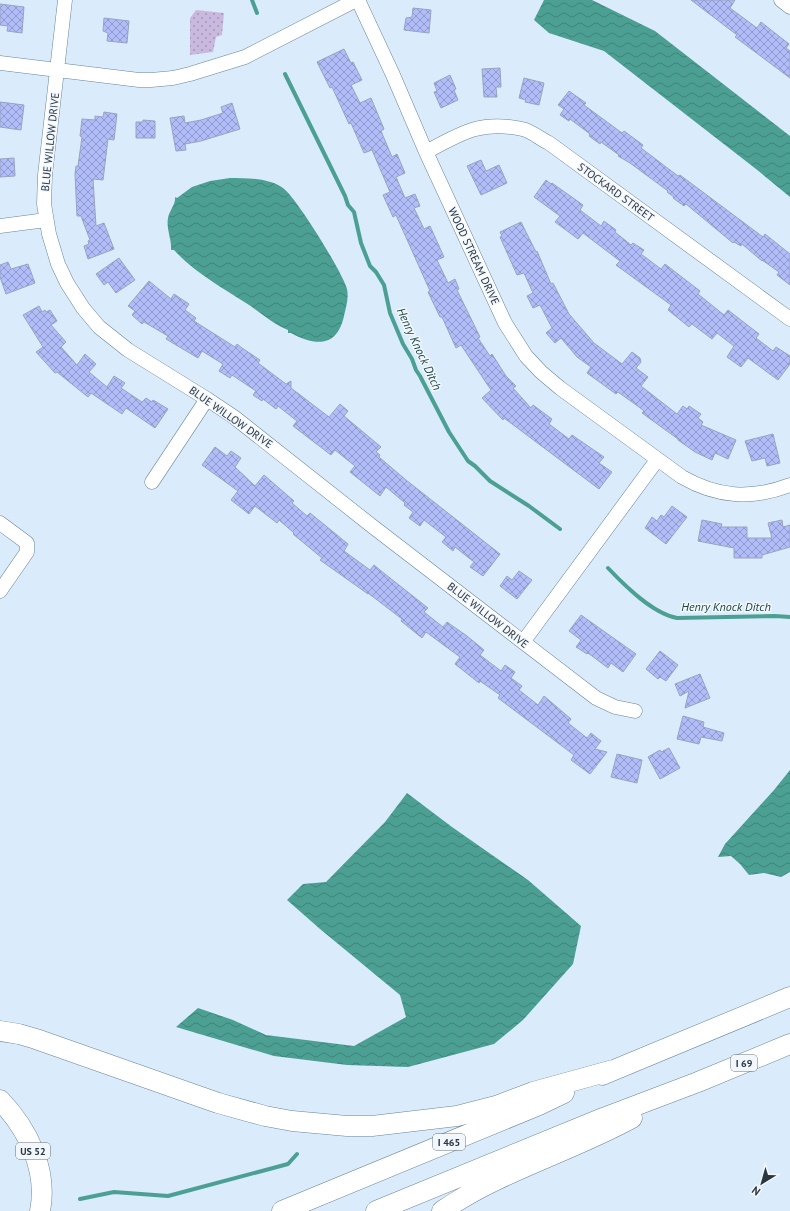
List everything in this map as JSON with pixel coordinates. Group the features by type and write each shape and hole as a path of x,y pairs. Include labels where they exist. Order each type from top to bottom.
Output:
{"highway":[{"name":"I 465","path":"282,1211 539,1105 614,1070 790,997"},
{"path":"0,1031 36,1039 218,1103 265,1116 292,1121 347,1126 372,1126 458,1116 496,1106 533,1092 614,1070"},
{"name":"I 69","path":"698,1082 790,1044"},
{"path":"376,1211 603,1118 698,1082"},
{"path":"442,1211 470,1194 512,1173 608,1131 698,1082"},
{"name":"US 52","path":"0,1100 10,1110 20,1124 28,1137 33,1150 40,1178 40,1211"}],"street":[{"name":"BLUE WILLOW DRIVE","path":"65,0 44,184 46,220 51,244 62,274 77,300 96,323 128,350 234,417 372,526 596,698 615,707 636,711"},
{"path":"0,63 57,71 151,80 182,76 245,57 357,0"},
{"name":"WOOD STREAM DRIVE","path":"357,0 393,75 426,152 505,323 526,356 549,380 657,460 694,484 719,493 739,495 752,495 771,492 790,485"},
{"path":"780,0 790,7"},
{"name":"STOCKARD STREET","path":"426,152 458,135 479,127 499,125 509,126 523,129 535,134 562,152 790,319"},
{"path":"0,226 46,220"},
{"path":"152,482 207,399"},
{"path":"523,642 657,460"},
{"path":"0,523 26,543 27,552 0,591"}],"shaded area":[{"path":"196,10 224,13 222,35 216,37 213,52 190,55 190,18"}],"water":[{"path":"544,0 592,0 655,31 790,136 790,197 604,51 549,33 534,20"},
{"path":"230,178 264,180 283,188 298,205 318,236 344,280 348,292 341,326 336,334 330,339 316,342 288,333 288,330 208,279 174,250 171,250 168,222 175,197 177,198 192,187 210,181"},
{"path":"790,770 790,872 781,877 764,873 749,875 731,856 718,857 725,844"},
{"path":"407,793 452,827 528,880 581,926 573,964 523,1020 494,1044 408,1067 347,1065 274,1056 176,1027 198,1008 233,1020 266,1035 354,1046 406,1017 400,995 287,900 303,884 326,882 385,822"}],"building":[{"path":"691,0 735,0 730,8 757,28 761,22 789,44 786,48 790,51 790,78 735,37 737,35"},
{"path":"0,4 24,7 22,33 7,31 8,26 0,25"},
{"path":"413,8 431,10 429,33 404,30 406,18 412,17"},
{"path":"104,18 129,21 127,43 107,41 108,33 103,31"},
{"path":"344,49 351,63 353,62 362,80 351,85 360,103 371,98 384,129 381,131 392,157 397,154 405,173 396,177 405,198 415,194 420,206 414,208 424,229 430,226 444,257 437,260 448,283 455,279 459,289 457,290 480,337 478,338 490,356 492,354 506,376 516,386 513,388 531,408 533,405 552,419 549,424 569,439 572,435 604,457 599,463 612,472 599,489 504,418 503,420 482,398 491,390 461,345 456,348 442,317 440,317 428,292 430,291 396,215 393,217 383,195 390,192 372,150 364,153 351,123 349,124 332,87 330,88 317,62"},
{"path":"500,68 501,87 496,87 497,97 484,97 482,69"},
{"path":"450,75 456,89 454,90 458,100 441,108 434,92 437,91 434,83"},
{"path":"524,78 544,83 539,105 525,102 526,100 519,98"},
{"path":"569,91 586,103 584,105 622,133 624,131 643,145 641,148 678,176 680,175 763,237 765,234 790,254 790,285 777,275 779,272 762,261 742,244 741,246 734,242 733,243 686,204 684,206 673,198 674,197 667,192 668,191 630,163 618,156 619,155 601,142 600,144 589,136 590,134 570,119 569,121 560,115 564,109 558,105"},
{"path":"0,102 24,105 21,130 0,127"},
{"path":"232,103 240,129 201,141 185,144 186,150 176,151 170,118 184,116 185,123 201,120 223,113 221,107"},
{"path":"104,112 117,114 114,140 108,139 103,180 93,179 96,226 104,223 114,249 88,259 84,246 89,244 88,241 90,240 81,216 77,216 75,174 76,166 78,166 82,137 80,136 82,119 95,120 95,116 103,117"},
{"path":"143,120 155,121 155,138 136,138 136,122 143,122"},
{"path":"14,158 15,176 0,177 0,159"},
{"path":"481,160 486,171 499,165 507,183 481,195 467,166"},
{"path":"546,180 583,205 580,210 601,226 604,221 616,230 615,232 631,245 633,243 644,250 641,254 661,269 665,264 700,291 698,294 724,315 728,310 759,334 756,338 773,351 776,347 790,356 790,364 778,380 748,358 741,367 727,357 734,346 717,333 712,339 692,324 689,327 668,310 671,305 616,265 620,261 583,233 578,239 555,222 560,216 534,197"},
{"path":"521,222 536,252 537,251 551,284 553,283 569,314 594,343 622,364 632,352 640,358 641,362 636,368 648,377 641,386 677,414 683,406 687,409 689,406 701,414 698,418 703,422 701,425 736,440 728,459 715,453 712,460 695,452 642,413 644,411 639,407 618,392 616,394 587,373 591,367 577,357 561,338 555,343 546,333 552,328 540,305 533,308 527,296 533,293 524,273 517,275 500,237 502,236 500,232"},
{"path":"119,258 135,280 116,293 108,282 104,285 96,274"},
{"path":"8,262 11,269 28,264 35,283 6,294 0,277 0,265"},
{"path":"149,281 171,299 174,294 189,304 185,310 196,318 194,321 235,347 237,344 260,360 258,363 286,384 291,381 291,388 329,417 340,404 348,411 344,416 381,447 376,452 380,455 379,457 500,554 483,576 470,567 474,562 455,547 453,551 442,542 446,537 424,520 420,526 409,518 413,512 386,487 380,496 350,472 355,466 335,450 331,455 293,426 297,421 278,406 276,409 263,399 262,401 253,395 256,391 232,375 230,378 219,371 223,364 202,351 198,358 166,339 168,336 144,322 142,324 132,315 135,311 128,306"},
{"path":"39,306 42,312 45,310 46,312 50,310 57,321 51,325 66,342 61,347 77,365 85,354 96,364 89,372 107,387 114,376 125,383 121,388 142,402 146,398 152,402 153,400 168,409 155,428 126,408 122,414 91,393 88,397 57,372 55,373 36,352 43,347 23,315"},
{"path":"773,434 780,463 767,466 765,458 752,461 745,441"},
{"path":"215,447 227,456 231,451 241,458 235,467 255,486 264,475 294,501 292,503 307,516 310,513 348,544 344,551 370,570 374,565 428,608 424,612 443,627 447,622 467,636 484,650 480,655 501,671 505,665 515,672 511,678 522,686 519,690 538,705 544,696 571,719 568,723 587,738 591,733 601,741 595,749 607,752 590,774 571,760 574,755 498,698 500,695 480,681 479,683 455,664 460,657 426,632 422,638 401,621 402,619 368,593 320,560 322,558 293,534 294,533 279,520 277,523 255,506 249,514 231,500 238,491 202,465"},
{"path":"672,506 687,517 666,544 645,528 652,517 657,521 661,515 664,517"},
{"path":"702,520 722,524 721,527 747,527 747,538 772,538 768,523 782,520 783,527 790,525 790,547 762,555 762,558 734,558 734,548 698,541"},
{"path":"519,571 532,580 517,599 500,586 507,576 512,580"},
{"path":"581,615 636,654 623,672 611,663 608,668 588,653 587,654 576,647 581,640 569,631"},
{"path":"660,651 678,665 666,681 660,677 658,679 646,669"},
{"path":"700,674 710,698 685,708 689,691 680,696 675,684"},
{"path":"683,716 704,722 703,727 724,733 722,741 701,737 699,744 677,739"},
{"path":"669,748 680,768 660,779 648,757 660,750 661,752"},
{"path":"617,754 642,760 637,783 611,777"}],"waterway":[{"name":"Henry Knock Ditch","path":"252,0 257,13"},
{"name":"Henry Knock Ditch","path":"285,74 348,205 354,212 361,243 370,266 376,272 384,285 390,313 403,344 449,432 468,461 490,481 529,506 560,529"},
{"name":"Henry Knock Ditch","path":"608,568 622,583 649,605 658,611 677,618 790,617"},
{"path":"80,1199 114,1192 168,1196 288,1164 297,1154"}]}
